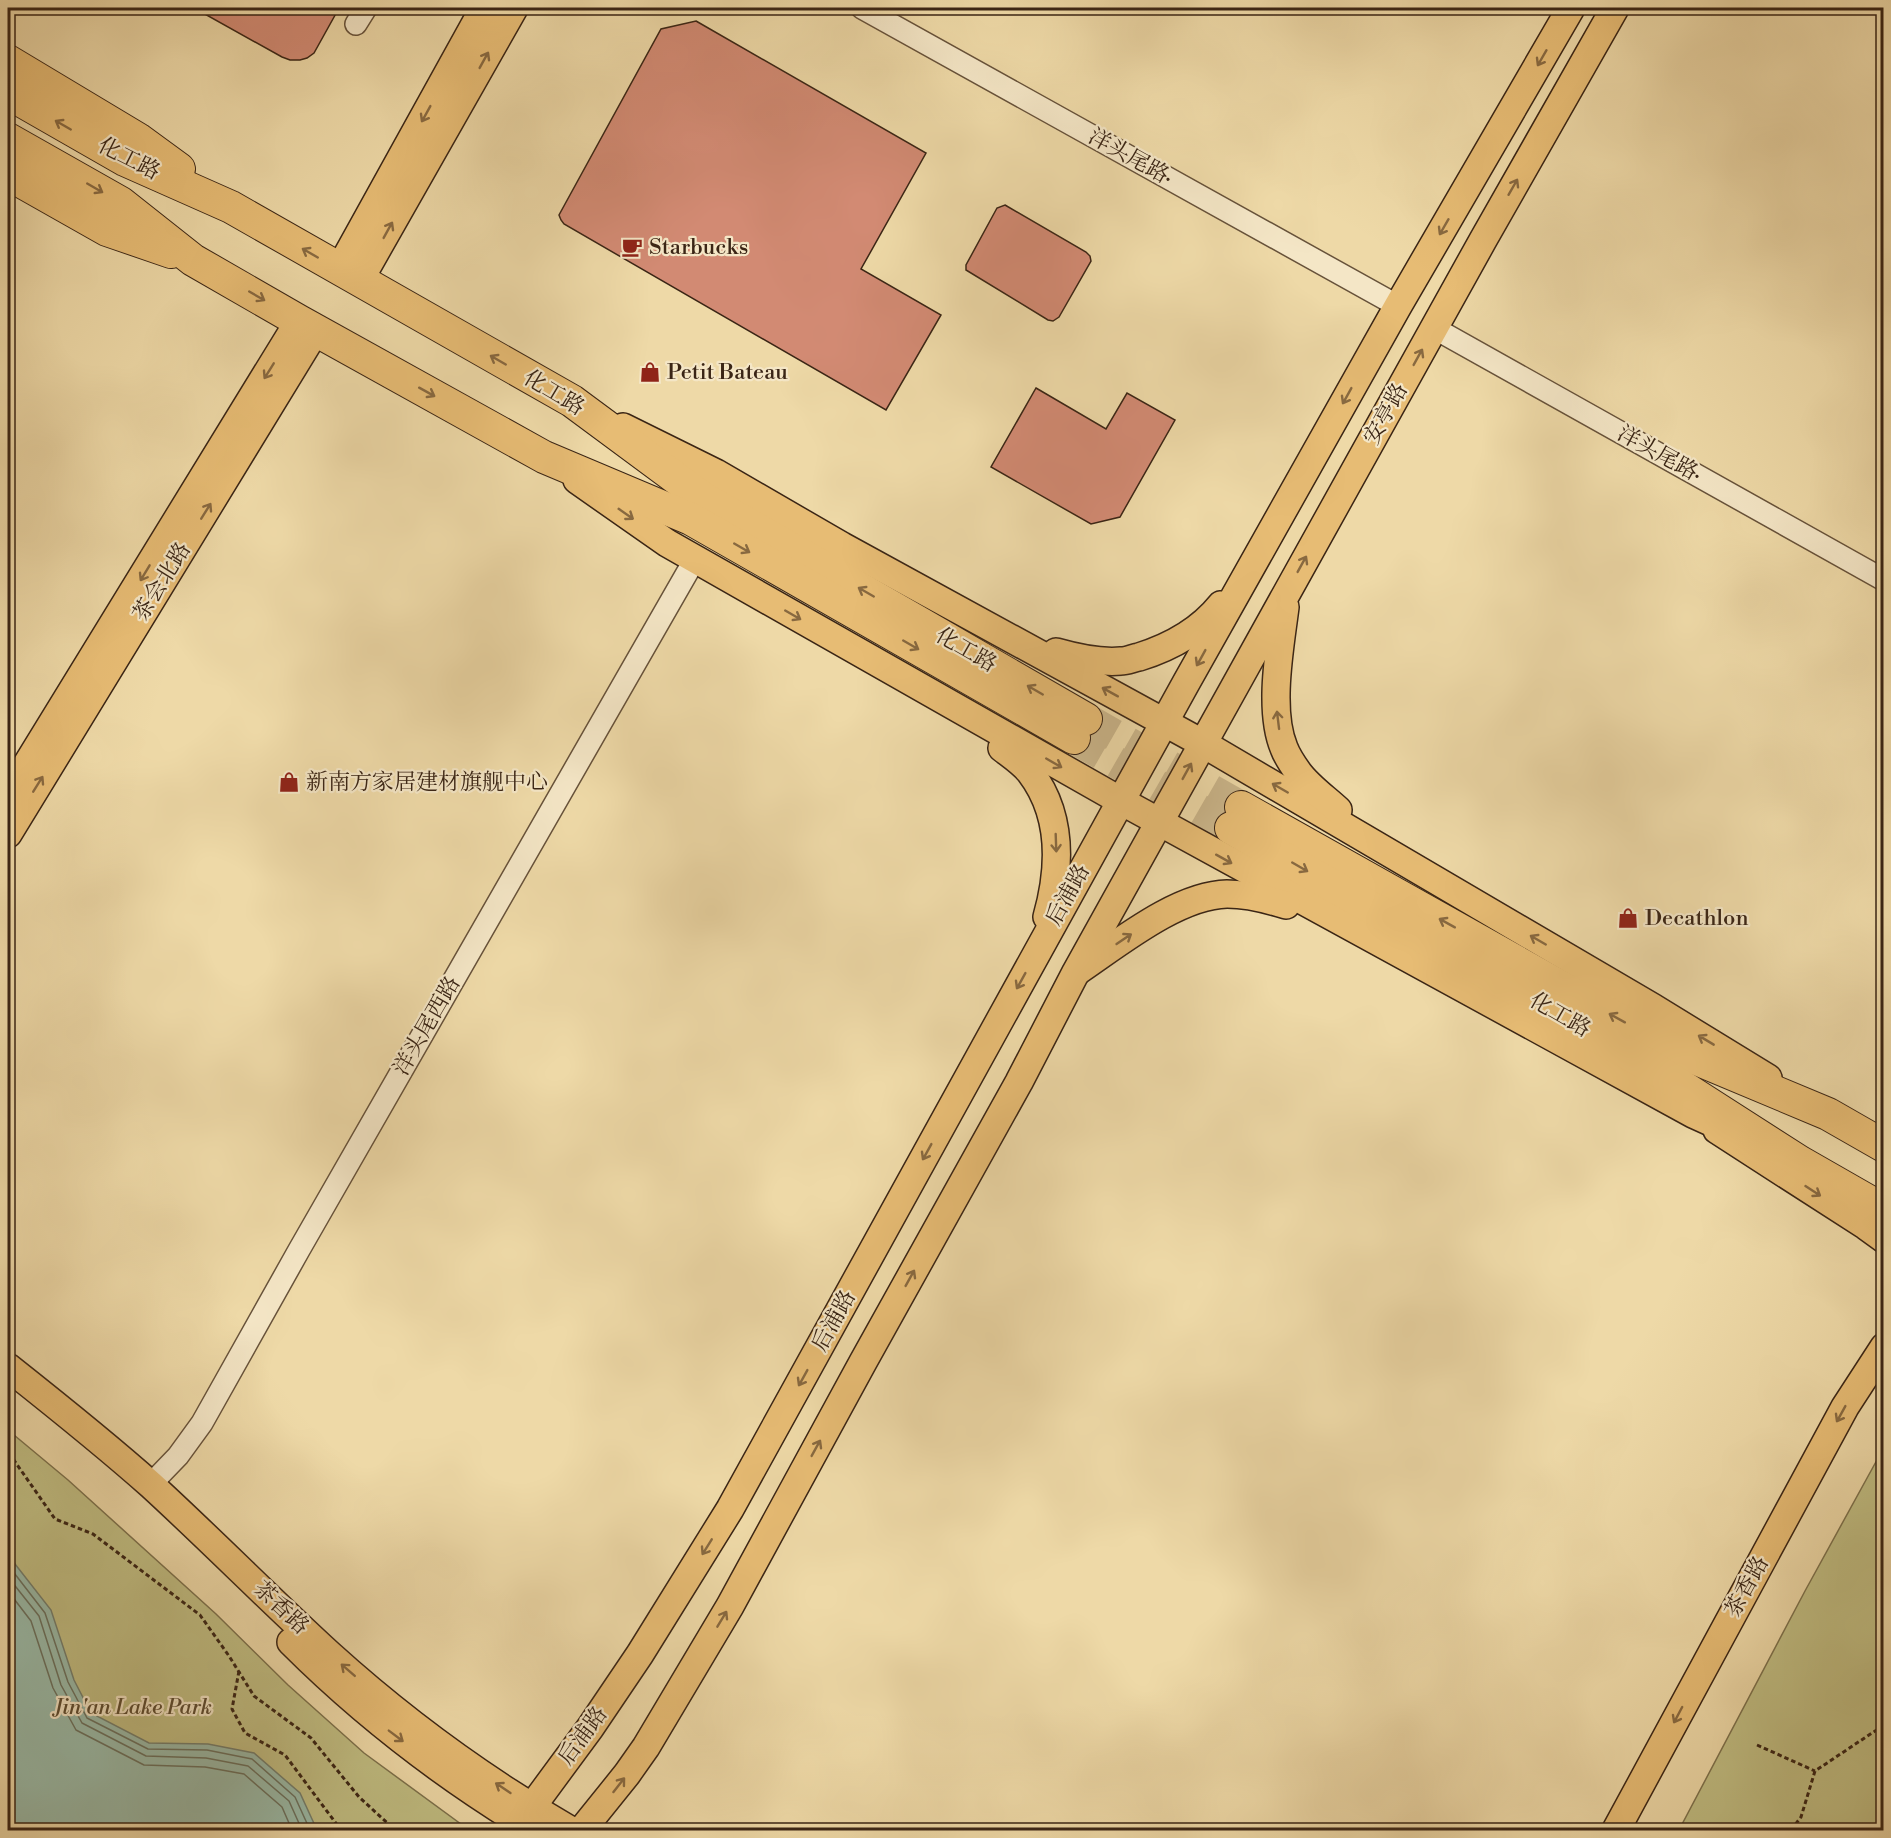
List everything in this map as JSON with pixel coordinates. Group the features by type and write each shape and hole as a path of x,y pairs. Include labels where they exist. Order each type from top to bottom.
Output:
{"highway":[{"path":"8,61 138,139 231,207"},
{"name":"化工路","path":"8,93 125,160 231,207 572,401 703,498 1080,728 691,519 544,457 193,260 121,203 8,139"},
{"path":"8,174 106,230 193,260"},
{"name":"化工路","path":"1884,1146 1828,1114 1668,1047 1236,817 1655,1069 1800,1162 1884,1210"}],"main road":[{"path":"349,275 484,8"},
{"path":"349,275 514,8"},
{"name":"安亭路","path":"1121,801 1398,306 1571,8"},
{"name":"安亭路","path":"1159,823 1615,8"},
{"name":"茶会北路","path":"8,795 308,326"},
{"name":"茶会北路","path":"8,834 308,326"},
{"path":"572,401 717,473 842,546 1203,743 1662,1013 1828,1114"},
{"path":"544,457 667,543 1159,823 1693,1114 1800,1162"},
{"path":"1023,644 1082,659 1122,662 1157,651 1187,636 1209,619 1249,572"},
{"path":"1287,593 1276,693 1278,723 1284,747 1299,774 1376,845"},
{"path":"948,703 1029,770 1052,814 1056,840 1056,870 1053,896 1038,950"},
{"name":"后浦路","path":"528,1820 640,1654 730,1509 1121,801"},
{"name":"后浦路","path":"582,1830 646,1747 730,1606 1159,823"},
{"path":"1076,972 1138,930 1196,899 1226,894 1256,896 1338,921"},
{"path":"1693,1114 1884,1239"},
{"name":"茶香路","path":"1616,1830 1845,1407 1884,1347"},
{"name":"茶香路","path":"8,1367 150,1485 356,1677 446,1749 528,1820"},
{"name":"茶香路","path":"1636,1830 1884,1371"},
{"name":"茶香路","path":"8,1391 75,1443 184,1538 323,1674 358,1705 492,1805 528,1820 570,1830"}],"street":[{"name":"洋头尾路·","path":"862,8 1398,306"},
{"name":"洋头尾路·","path":"1434,328 1884,580"},
{"name":"洋头尾西路","path":"150,1485 178,1456 202,1424 299,1250 695,559"}],"path":[{"path":"8,1454 55,1519 93,1534 200,1615 254,1696 311,1738 359,1797 395,1830"},
{"path":"239,1671 232,1709 245,1733 285,1755 340,1830"},
{"path":"1791,1830 1801,1817 1815,1771 1884,1725"},
{"path":"1757,1745 1815,1771"},
{"path":"1877,1830 1884,1822"}],"green space":[{"name":"Jin'an Lake Park","path":"8,1430 68,1480 216,1614 288,1685 364,1753 469,1830 8,1830"},
{"path":"1883,1449 1883,1830 1679,1830 1805,1591"}],"water":[{"path":"8,1555 51,1610 74,1680 91,1713 149,1743 208,1744 254,1753 300,1793 317,1830 8,1830"}],"building":[{"path":"194,8 339,8 314,53 307,58 290,60"},
{"path":"696,21 926,153 861,269 941,315 886,410 564,224 561,220 559,215 661,29"},
{"path":"1005,205 1090,256 1091,261 1059,317 1053,321 966,270 966,265 997,208"},
{"path":"1036,388 1106,429 1127,393 1175,420 1120,517 1091,524 991,467"}],"tunnel":[{"path":"1086,719 1241,807"},
{"path":"1074,738 1231,828"}],"place":[{"name":"Starbucks","path":"632,247"},
{"name":"Petit Bateau","path":"650,372"},
{"name":"新南方家居建材旗舰中心","path":"289,782"},
{"name":"Decathlon","path":"1628,918"}]}
